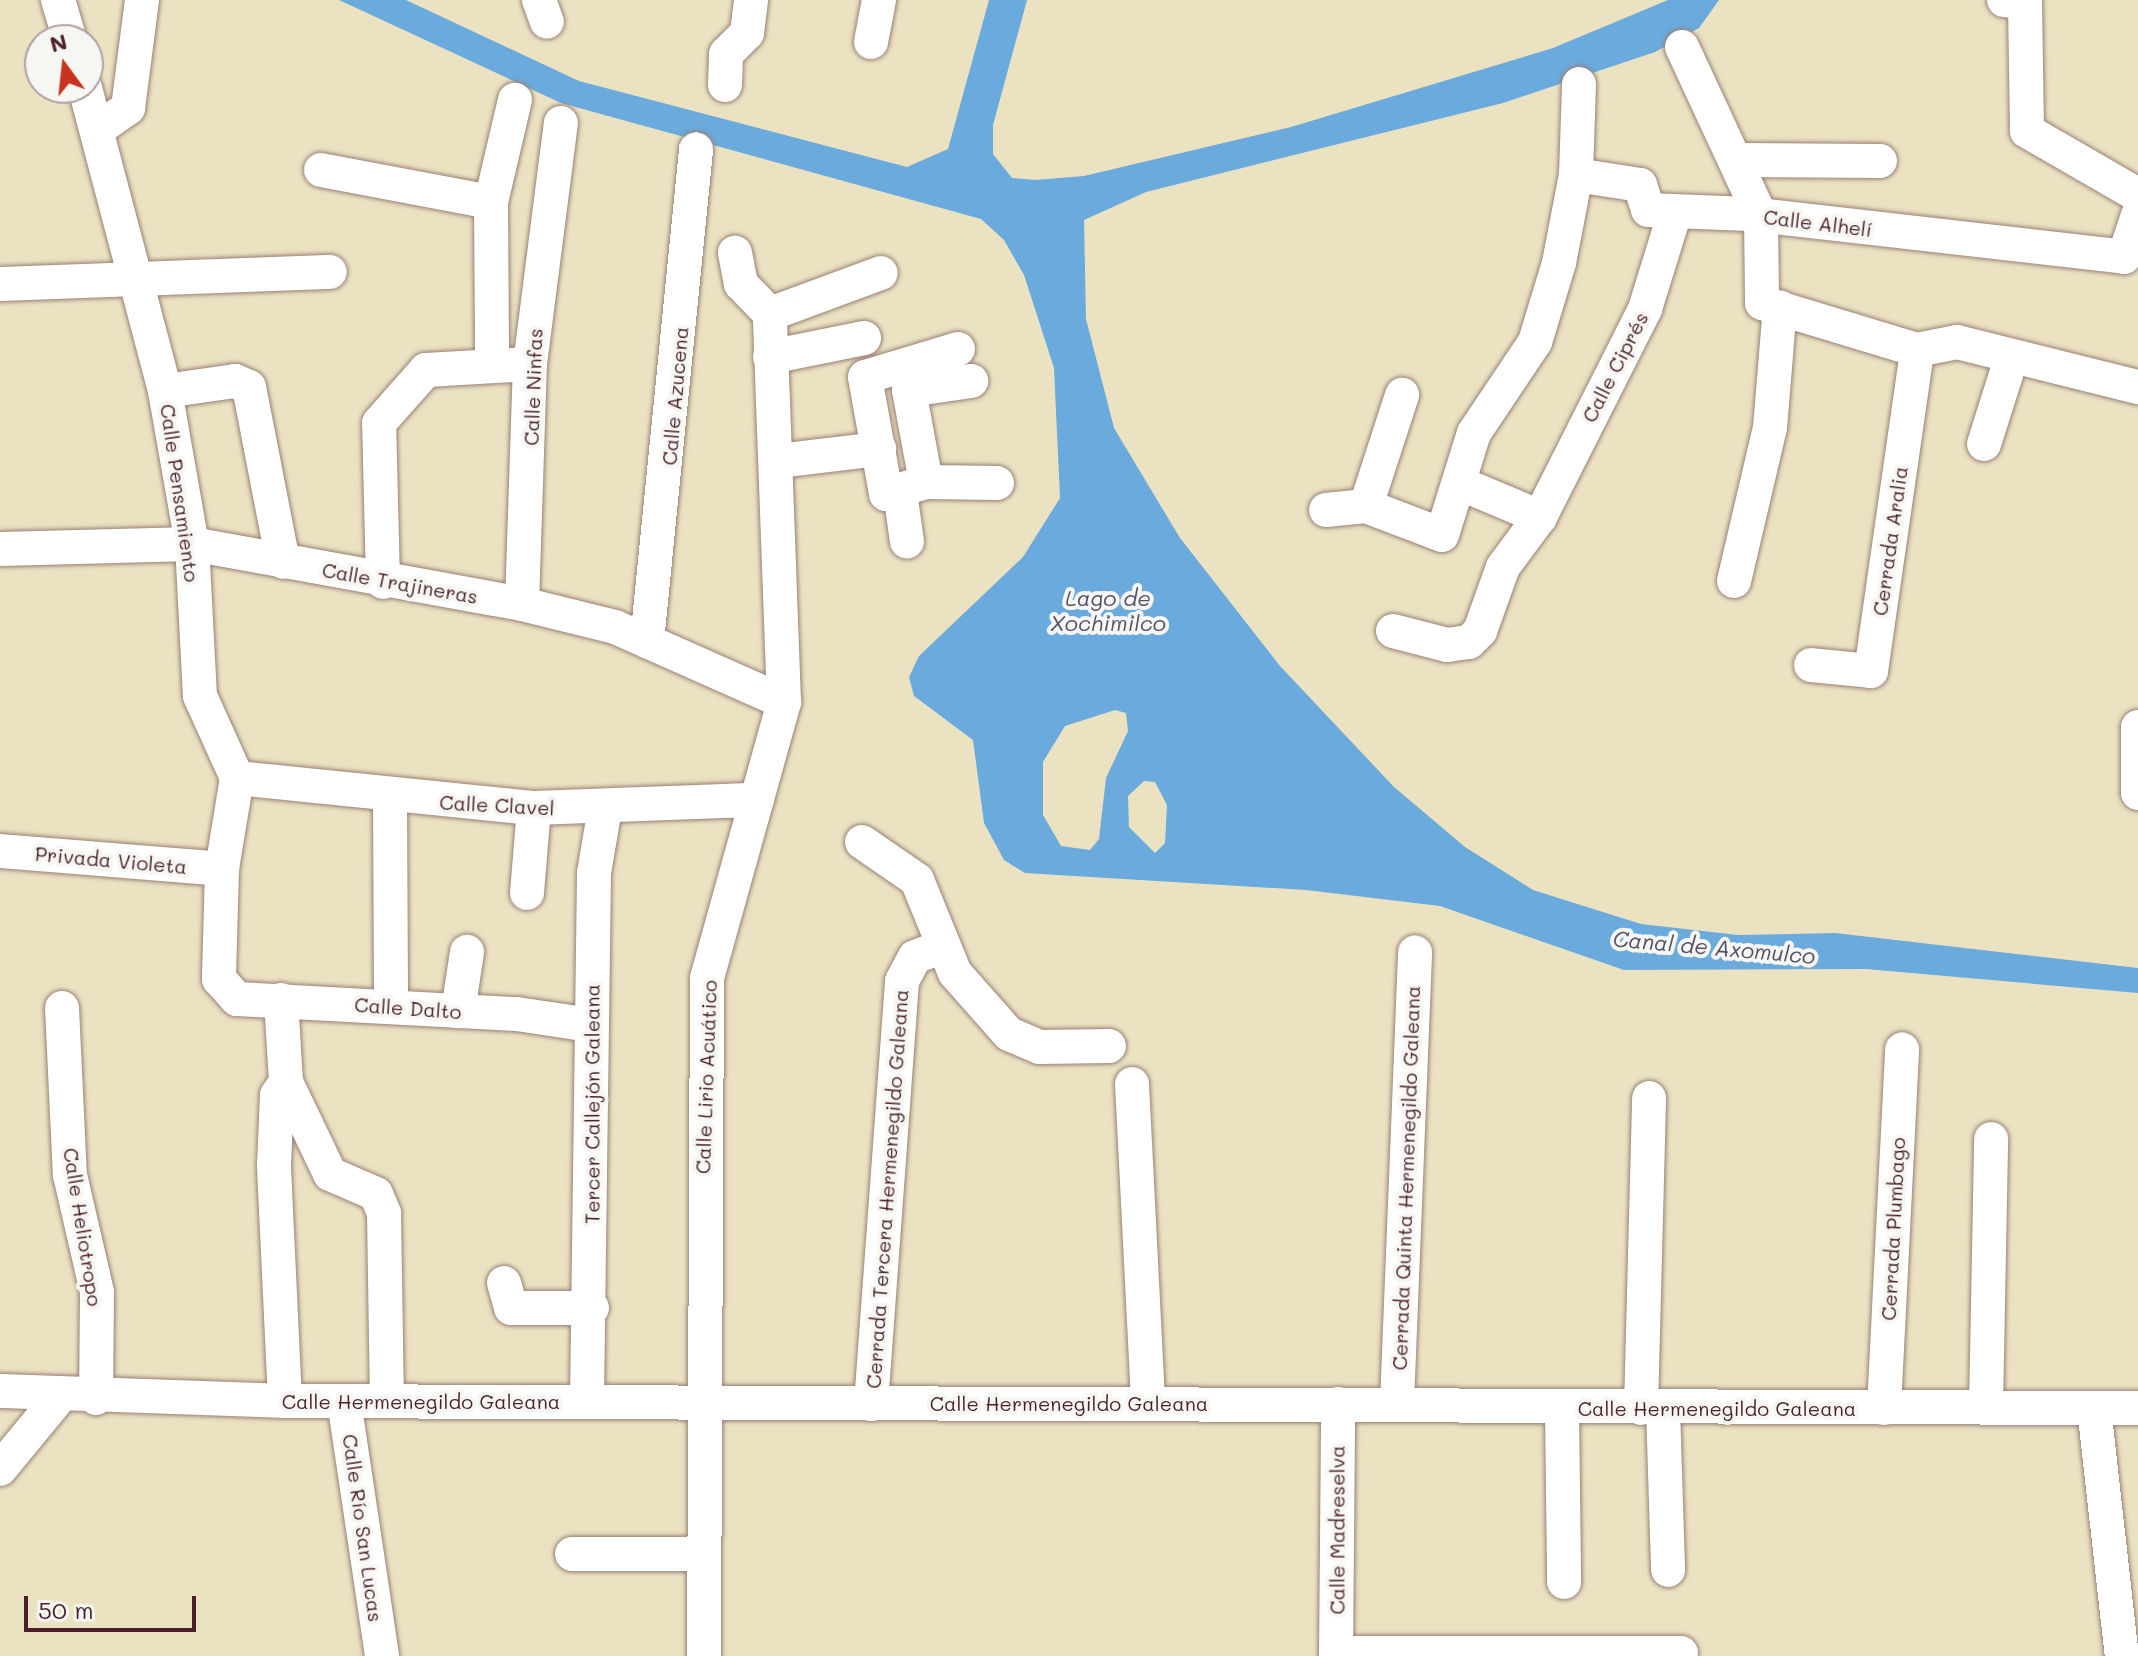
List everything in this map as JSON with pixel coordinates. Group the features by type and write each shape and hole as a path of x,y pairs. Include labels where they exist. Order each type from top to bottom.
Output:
{"street":[{"path":"58,0 65,24"},
{"path":"98,129 128,108 142,0"},
{"path":"725,85 726,54 747,33 751,0"},
{"path":"871,42 879,0"},
{"path":"2004,0 2025,3 2027,131 2138,195"},
{"path":"1682,47 1739,160 1761,217 1762,303 1917,350 1957,342 2011,359 2138,387"},
{"path":"1326,510 1366,506 1442,535 1474,433 1535,342 1576,175 1579,84"},
{"path":"492,364 491,202 515,100"},
{"name":"Calle Pensamiento","path":"90,104 165,391 192,544 200,696 237,778"},
{"name":"Calle Ninfas","path":"522,604 530,364 561,123"},
{"name":"Calle Azucena","path":"647,641 696,149"},
{"path":"1739,160 1880,161"},
{"path":"321,170 491,202"},
{"name":"Calle Alhelí","path":"1576,175 1640,185 1648,210 1761,217 2124,257 2138,215"},
{"name":"Calle Ciprés","path":"1393,631 1447,645 1469,642 1503,567 1540,517 1645,309 1675,212"},
{"path":"735,253 741,284 770,314 881,273"},
{"path":"0,284 136,282 330,272"},
{"path":"1734,581 1770,428 1780,307"},
{"name":"Calle Lirio Acuático","path":"704,1656 701,1554 707,978 784,702 778,461 770,314"},
{"path":"770,357 864,338"},
{"path":"958,349 865,377 886,494 913,487 997,483"},
{"name":"Cerrada Aralia","path":"1811,665 1871,671 1917,350"},
{"path":"1984,444 2011,359"},
{"path":"383,582 379,423 413,376 492,364 530,364"},
{"path":"165,391 235,381 249,387 283,562"},
{"path":"907,542 913,487 909,390 971,381"},
{"path":"1366,506 1402,395"},
{"path":"778,461 879,449"},
{"path":"1459,483 1540,517"},
{"name":"Calle Trajineras","path":"0,549 192,544 383,582 522,604 647,641 784,702"},
{"path":"2138,727 2138,793"},
{"path":"222,869 237,778"},
{"name":"Calle Clavel","path":"237,778 390,799 534,808 605,808 757,800"},
{"path":"390,799 391,1006"},
{"path":"527,893 534,808"},
{"name":"Tercer Callejón Galeana","path":"587,1401 592,1308 594,873 605,808"},
{"path":"862,842 917,880 941,947 1009,1034 1039,1047 1109,1046"},
{"name":"Privada Violeta","path":"0,851 222,869"},
{"name":"Calle Dalto","path":"222,869 219,979 226,992 237,999 391,1006 591,1025"},
{"name":"Cerrada Tercera Hermenegildo Galeana","path":"871,1404 902,981 915,957 941,947"},
{"path":"458,1011 467,952"},
{"name":"Cerrada Quinta Hermenegildo Galeana","path":"1397,1403 1415,952"},
{"path":"281,1000 286,1082 275,1121 285,1401"},
{"name":"Calle Heliotropo","path":"62,1008 70,1175 97,1292 96,1398"},
{"name":"Cerrada Plumbago","path":"1884,1408 1902,1049"},
{"path":"286,1082 330,1174 376,1194 384,1213 387,1401"},
{"path":"1132,1084 1148,1402"},
{"path":"1649,1098 1652,1408 1668,1570"},
{"path":"1986,1408 1991,1139"},
{"path":"504,1283 511,1308 592,1308"},
{"name":"Calle Hermenegildo Galeana","path":"0,1391 96,1398 285,1401 2138,1408"},
{"path":"0,1469 61,1395"},
{"name":"Calle Río San Lucas","path":"344,1401 382,1656"},
{"name":"Calle Madreselva","path":"1336,1655 1338,1404"},
{"path":"1562,1408 1564,1582"},
{"path":"2094,1408 2122,1656"},
{"path":"572,1554 701,1554"},
{"path":"1336,1655 1681,1653"}],"water":[{"name":"Lago de Xochimilco","path":"339,0 406,0 579,81 907,167 948,149 989,0 1027,0 993,125 993,154 1012,178 1035,180 1084,176 1291,127 1553,48 1668,0 1719,0 1699,28 1655,52 1503,103 1146,192 1084,220 1086,319 1114,428 1180,538 1280,666 1394,787 1465,847 1533,890 1641,924 1738,935 1835,933 2138,968 2138,993 1866,969 1624,970 1440,906 1306,890 1025,873 1004,860 984,823 973,740 914,696 909,677 919,656 1023,557 1060,498 1054,368 1024,275 1004,240 981,219 561,103","holes":["1115,710 1126,713 1128,731 1106,778 1099,839 1090,850 1061,846 1043,815 1043,762 1065,726","1144,781 1155,782 1167,805 1165,843 1155,853 1129,827 1128,796"]}],"water label":[{"name":"Canal de Axomulco","path":"1714,947"}]}
